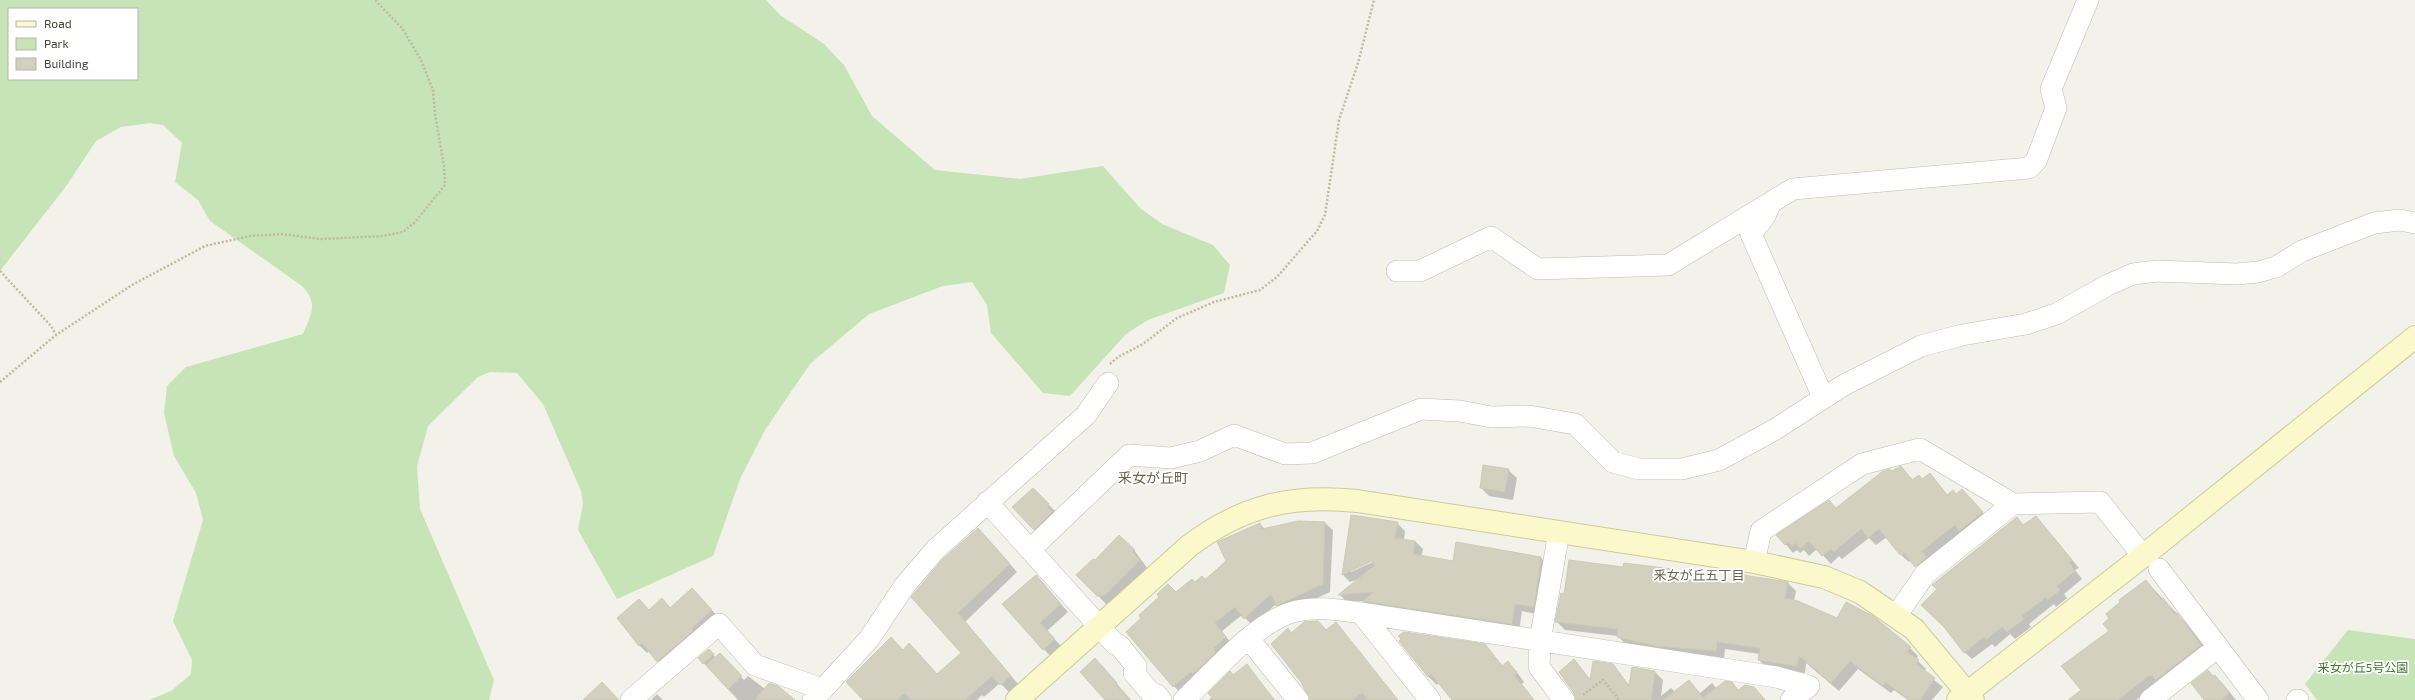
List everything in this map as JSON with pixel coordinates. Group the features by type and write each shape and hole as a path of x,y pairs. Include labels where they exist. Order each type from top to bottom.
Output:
{"street":[{"path":"1397,271 1420,271 1491,237 1538,270 1668,265 1770,201 1794,189 2029,168 2036,161 2056,108 2051,89 2088,0"},
{"path":"1770,201 1765,216 1752,234 1823,397"},
{"path":"1030,550 1129,455 1171,458 1200,451 1234,435 1285,454 1312,453 1421,409 1460,411 1491,417 1529,416 1575,424 1596,443 1613,462 1639,469 1682,469 1719,460 1774,430 1823,397 1921,346 1962,335 2026,324 2056,314 2108,285 2133,274 2157,271 2237,274 2258,272 2276,267 2302,251 2374,223 2400,220 2415,223"},
{"path":"1017,700 1098,626 1205,534 1242,513 1274,504 1299,500 1333,499 1754,562 1824,577 1860,592 1914,629 1930,646 1966,697 2151,563 2415,337"},
{"path":"631,700 719,624 755,665 817,695 869,639 905,585 936,549 1086,415 1108,383"},
{"path":"1754,562 1761,531 1862,464 1920,449 2013,504 2100,502 2151,563 2258,700"},
{"path":"987,502 1098,626 1136,666 1134,673 1151,693 1157,695 1161,700"},
{"path":"1896,616 1925,574 2013,504"},
{"path":"1559,532 1540,641 1539,667 1573,698"},
{"path":"1184,700 1269,622 1296,611 1330,609 1776,677 1809,686 1791,700"},
{"path":"1361,613 1430,700"},
{"path":"1249,639 1298,700"},
{"path":"2150,700 2218,647"}],"path":[{"path":"0,382 56,334 132,285 205,246 250,236 281,234 321,239 382,236 403,232 415,222 445,185 444,166 435,114 433,90 421,60 402,28 375,0"},
{"path":"1108,383 1110,363 1118,357 1143,344 1177,318 1214,302 1260,290 1277,277 1317,231 1324,215 1339,120 1358,63 1374,0"},
{"path":"0,271 51,326 56,334"},
{"path":"1573,698 1603,680 1619,700"}],"green space":[{"path":"0,0 766,0 780,15 824,44 844,65 872,116 935,170 1020,179 1103,166 1140,208 1162,224 1213,245 1230,265 1224,293 1148,320 1126,334 1070,396 1043,393 991,333 987,305 972,282 943,286 869,314 810,364 765,430 740,479 713,556 617,599 578,530 583,504 581,491 543,404 517,373 490,372 478,377 428,426 417,466 420,509 494,680 489,700 149,700 171,691 191,674 192,660 173,621 203,520 196,493 174,456 164,413 167,386 186,367 303,334 311,315 312,304 307,292 302,286 210,221 198,200 175,182 182,143 163,125 150,123 121,127 96,141 67,185 0,271"},
{"name":"釆女が丘5号公園","path":"2348,630 2415,639 2415,700 2317,700 2305,684"}],"building":[{"path":"1483,465 1509,469 1505,492 1480,488"},
{"path":"1901,466 1912,480 1919,475 1922,479 1930,473 1947,495 1953,490 1956,494 1962,489 1983,512 1959,531 1955,525 1922,551 1927,557 1915,567 1903,552 1900,555 1879,529 1868,538 1861,529 1834,552 1831,549 1822,556 1809,541 1800,549 1796,543 1792,546 1788,542 1785,545 1776,535 1829,500 1836,508 1883,471 1890,469 1892,471"},
{"path":"1033,488 1049,504 1047,506 1052,512 1034,530 1012,507"},
{"path":"1351,515 1398,522 1395,538 1415,541 1413,554 1453,561 1456,542 1541,557 1534,607 1515,604 1512,624 1362,601 1374,592 1338,595 1375,565 1372,561 1342,575"},
{"path":"2036,516 2072,560 2069,562 2075,571 2057,586 2060,590 2048,600 2046,597 2022,616 2024,619 2007,632 2002,627 1986,640 1984,637 1964,653 1944,627 1921,605 1937,589 1932,585 2017,517 2023,525"},
{"path":"1298,521 1325,522 1323,584 1276,606 1271,594 1244,619 1235,607 1215,623 1226,637 1214,648 1215,653 1193,674 1191,672 1173,687 1126,632 1141,618 1139,615 1159,597 1157,594 1168,584 1176,592 1192,579 1195,582 1202,576 1205,579 1207,578 1226,561 1217,542 1260,523 1262,529"},
{"path":"978,528 1010,564 958,613 1011,676 1000,685 992,676 965,700 912,700 905,693 897,700 863,700 846,682 891,637 903,650 909,643 937,674 961,653 911,597 942,560"},
{"path":"1119,535 1135,550 1132,552 1140,560 1105,595 1097,596 1076,575 1093,559 1095,560"},
{"path":"1569,560 1623,567 1624,563 1672,569 1671,577 1701,582 1701,579 1735,584 1737,574 1788,582 1785,598 1798,601 1837,618 1846,602 1873,616 1911,647 1907,652 1919,660 1916,664 1935,678 1920,700 1910,700 1885,682 1883,686 1850,661 1831,683 1799,656 1797,666 1758,660 1760,648 1717,642 1716,651 1656,646 1617,637 1618,629 1555,622 1561,593 1564,594"},
{"path":"1036,575 1061,604 1040,623 1055,639 1043,650 1002,604"},
{"path":"2146,580 2161,600 2163,598 2175,614 2177,613 2201,645 2156,680 2152,675 2147,677 2118,700 2068,700 2081,690 2061,666 2109,631 2103,624 2109,618 2106,614 2120,602 2119,600"},
{"path":"692,588 712,610 691,629 693,631 657,662 642,643 639,646 617,618 639,599 649,610 662,598 670,608"},
{"path":"1318,621 1326,630 1336,622 1398,700 1368,700 1362,693 1352,700 1310,700 1301,682 1271,644 1288,628 1291,633 1304,622"},
{"path":"1404,632 1485,644 1502,666 1508,661 1517,673 1514,675 1534,700 1452,700 1431,674 1428,677 1399,641 1401,639 1398,636"},
{"path":"709,649 714,654 703,664 698,658"},
{"path":"720,653 742,676 728,689 706,665"},
{"path":"1095,658 1117,683 1115,684 1130,700 1105,700 1080,672"},
{"path":"1574,659 1590,680 1593,661 1613,664 1629,686 1632,667 1655,671 1651,700 1576,700 1574,693 1559,672"},
{"path":"1247,664 1274,700 1214,700 1208,693 1230,671 1233,675"},
{"path":"2208,670 2213,676 2215,675 2229,693 2221,700 2204,700 2191,683"},
{"path":"1689,680 1703,698 1725,681 1732,682 1738,690 1745,685 1754,687 1765,700 1663,700"},
{"path":"602,682 619,700 583,700"},
{"path":"769,683 778,686 795,700 755,700"}],"district":[{"name":"釆女が丘町","path":"1153,477"},
{"name":"釆女が丘五丁目","path":"1699,575"}]}
